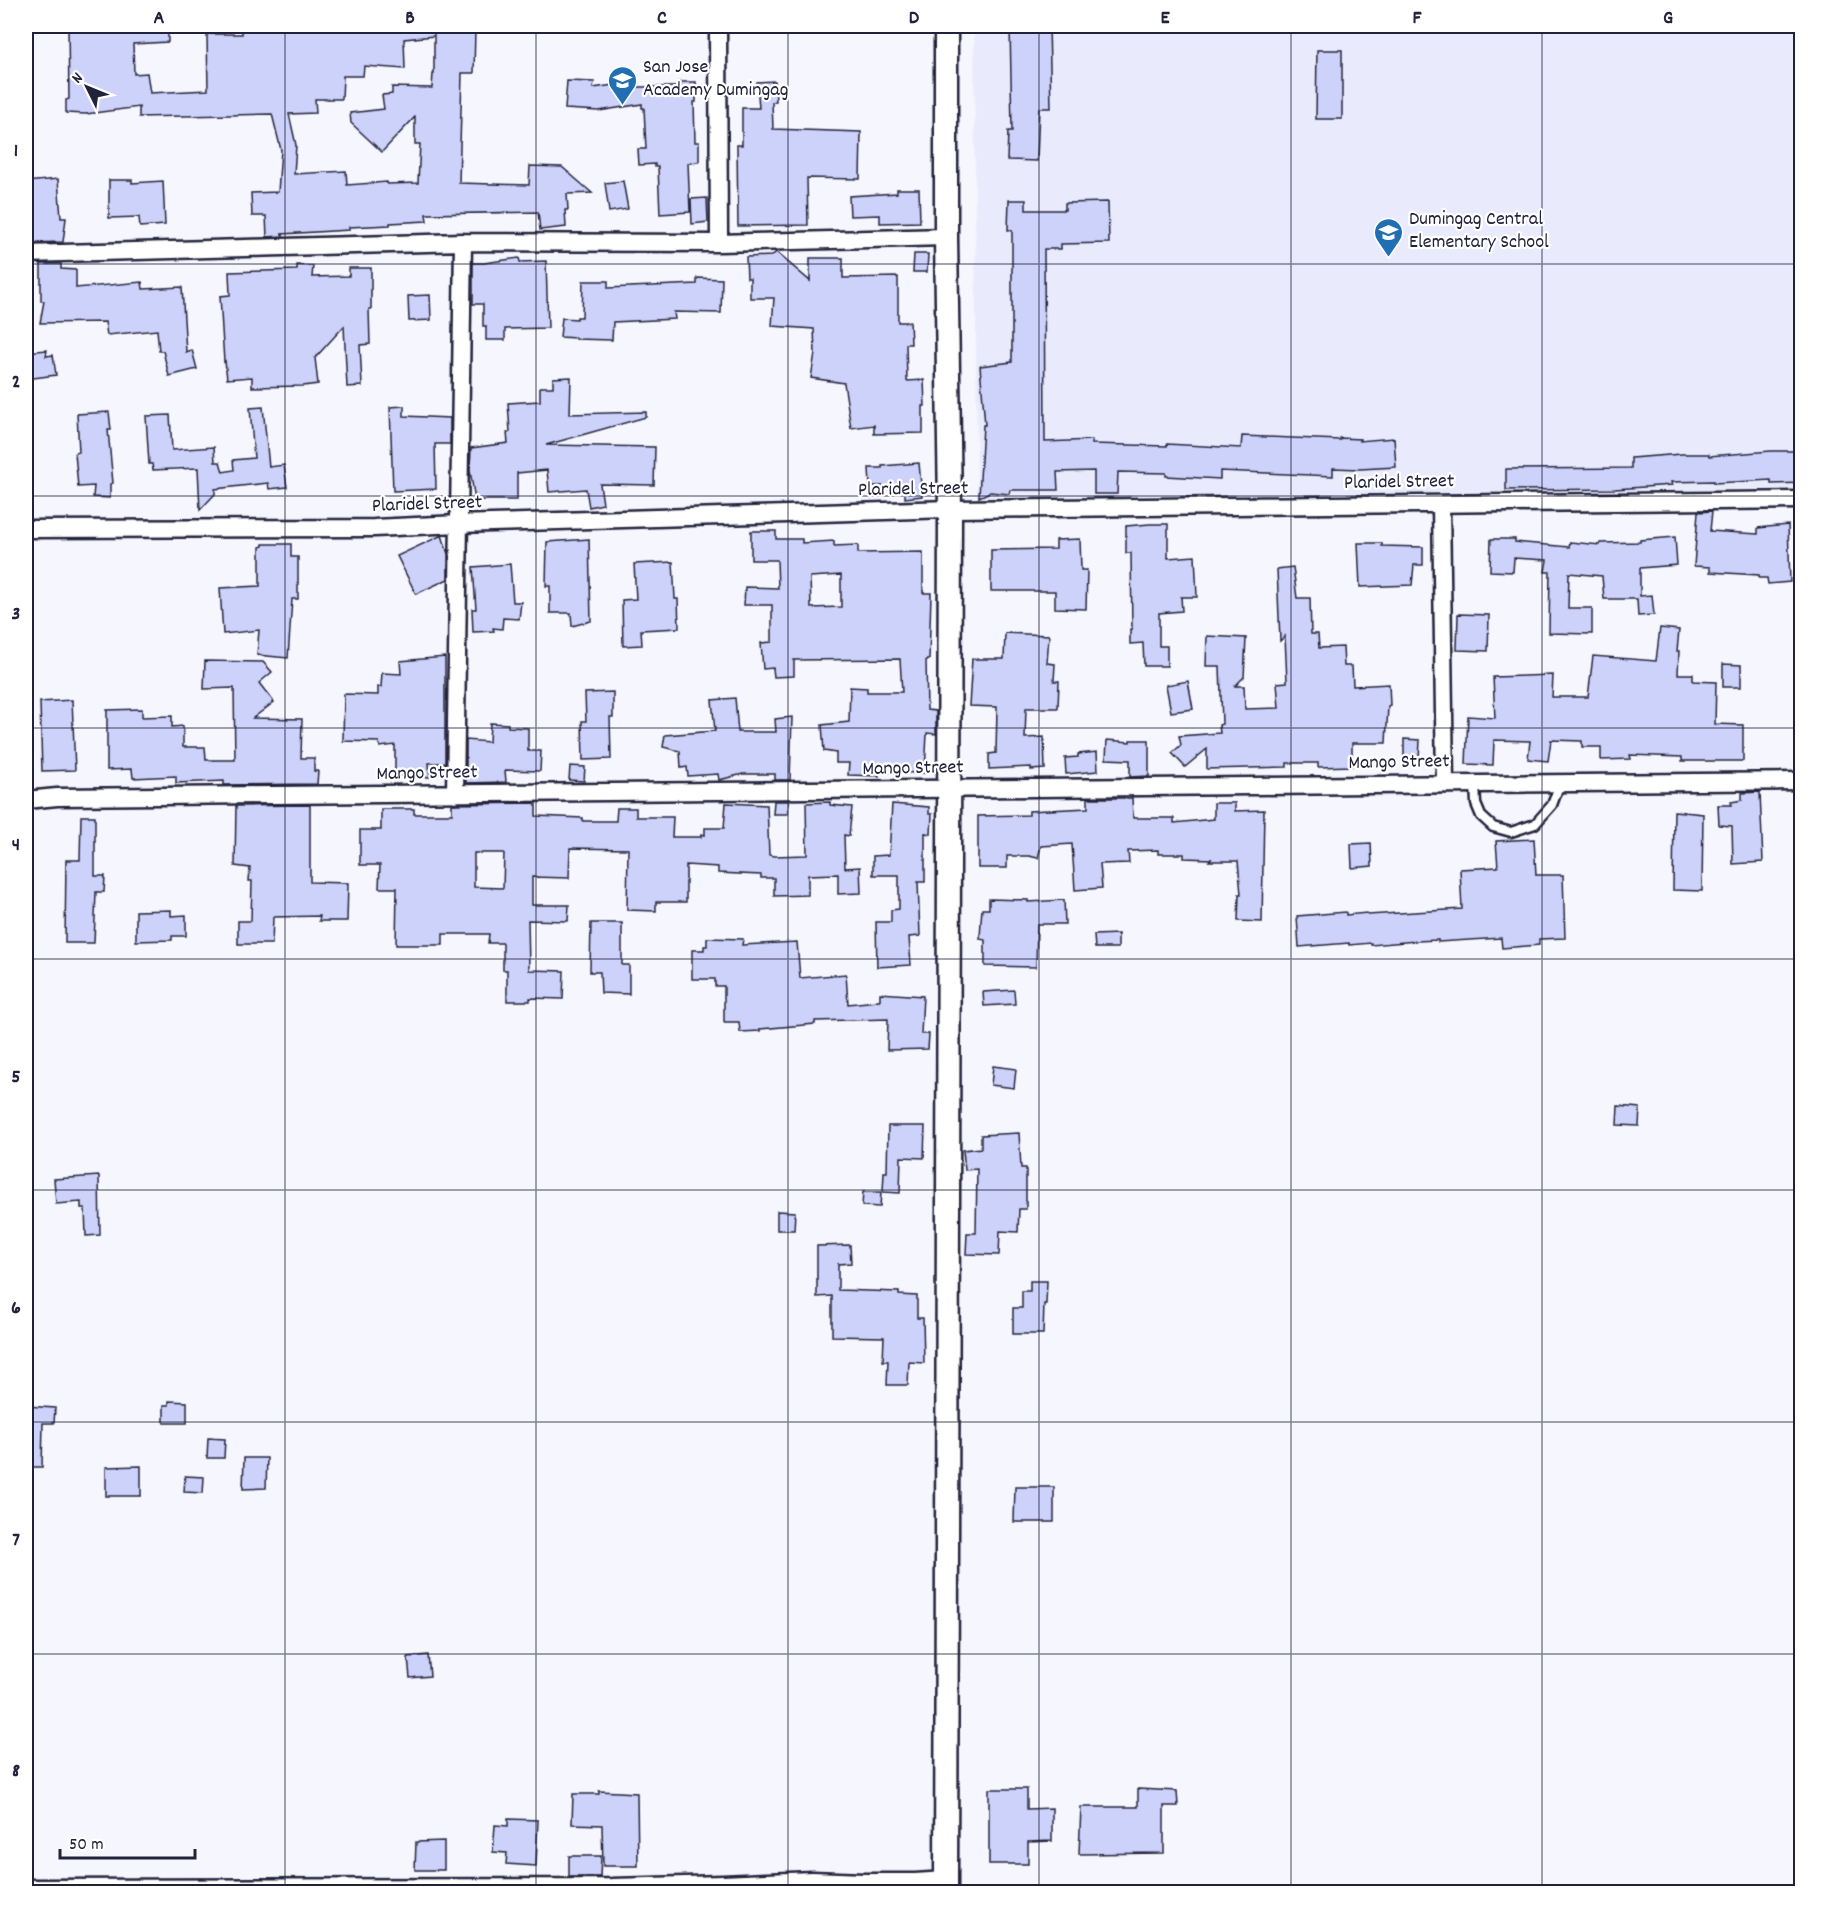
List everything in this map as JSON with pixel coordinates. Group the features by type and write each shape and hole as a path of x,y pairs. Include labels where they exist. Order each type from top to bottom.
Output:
{"main road":[{"path":"946,26 950,509 946,1886"}],"street":[{"path":"718,26 719,243"},
{"path":"26,254 463,242 719,243 946,237"},
{"path":"455,794 463,242"},
{"name":"Plaridel Street","path":"26,529 374,528 950,509 1802,500"},
{"path":"1441,504 1445,783"},
{"name":"Mango Street","path":"26,800 79,797 1802,781"},
{"path":"26,1888 612,1887 812,1880 946,1886"}],"lane":[{"path":"1475,783 1476,804 1481,816 1493,827 1511,832 1535,824 1552,805 1560,783"}],"shaded area":[{"name":"Dumingag Central Elementary School","path":"974,26 1801,26 1801,489 977,499"}],"building":[{"path":"68,26 168,26 168,42 133,44 134,74 147,73 150,93 208,90 207,34 242,34 242,26 459,26 459,28 475,29 474,73 462,73 459,183 529,185 530,166 562,167 592,193 567,194 566,227 540,230 538,212 426,214 427,221 267,237 266,216 252,216 251,193 278,192 281,150 272,114 139,117 139,107 86,114 66,113 66,100 69,99","holes":["434,36 432,88 392,87 392,94 382,95 384,109 350,113 351,123 382,152 415,117 415,144 420,144 418,183 387,184 387,182 347,185 346,171 294,174 296,145 289,114 316,113 315,99 342,99 343,76 363,76 364,66 405,69 404,39"]},
{"path":"1010,26 1049,26 1051,108 1039,108 1037,161 1007,160 1008,131 1012,131"},
{"path":"1317,50 1342,50 1342,119 1316,119"},
{"path":"567,81 594,82 593,88 627,83 627,87 681,87 680,82 696,82 695,142 699,142 699,162 688,163 690,212 660,214 658,167 655,167 655,164 639,165 638,149 646,149 642,104 599,111 565,109"},
{"path":"775,81 776,101 772,102 773,129 861,132 860,179 807,178 808,225 738,226 737,145 742,145 742,108 759,108 757,82"},
{"path":"58,179 61,218 66,218 63,242 27,243 26,182"},
{"path":"109,180 132,180 132,183 163,181 165,225 140,227 139,217 109,218"},
{"path":"623,181 628,209 609,212 605,183"},
{"path":"897,189 919,189 920,222 880,223 880,215 850,216 849,196 897,193"},
{"path":"707,198 708,222 692,224 691,199"},
{"path":"1009,200 1026,200 1026,210 1065,210 1065,203 1108,202 1109,243 1061,244 1061,249 1044,249 1045,442 1092,440 1092,444 1167,446 1167,444 1241,448 1242,436 1360,439 1359,441 1394,438 1396,467 1333,468 1333,476 1220,471 1220,479 1166,476 1166,473 1118,472 1117,494 1094,494 1094,471 1057,472 1058,490 1010,490 1009,494 990,492 979,497 983,425 985,425 980,366 1012,362 1012,230 1008,230"},
{"path":"776,252 810,281 810,258 843,258 843,278 898,277 898,322 910,322 911,344 906,344 907,381 924,380 923,433 874,434 874,425 851,428 844,383 811,378 815,353 814,329 772,326 774,298 750,298 750,278 747,278 746,257 772,256"},
{"path":"914,254 928,254 927,272 913,272"},
{"path":"519,258 520,262 546,261 548,328 505,329 505,340 486,340 486,326 483,326 483,304 473,304 473,263"},
{"path":"41,264 61,264 61,269 76,270 76,288 142,282 143,289 182,287 186,352 192,350 197,369 169,376 163,351 159,351 157,330 107,335 105,322 40,323 44,301 41,301"},
{"path":"297,265 313,266 312,277 349,276 349,268 371,268 370,344 360,345 362,386 347,387 344,326 315,358 318,384 252,387 252,377 227,379 220,296 230,295 229,272 297,270"},
{"path":"697,278 722,279 721,313 674,312 675,319 613,322 612,340 560,337 562,318 582,317 583,281 608,281 608,288 697,284"},
{"path":"430,295 431,320 409,321 408,296"},
{"path":"47,350 46,356 53,355 56,375 26,379 26,352"},
{"path":"571,377 570,414 646,412 646,417 546,445 655,447 654,485 600,484 603,504 589,507 586,489 549,492 547,470 517,473 517,500 475,500 470,470 471,448 508,443 507,433 510,432 508,403 540,401 540,387 553,387 553,378"},
{"path":"404,406 404,416 450,418 450,444 435,444 436,489 393,491 390,407"},
{"path":"263,407 269,467 284,465 287,487 269,489 268,483 215,489 215,494 200,510 198,468 153,470 152,464 149,464 146,416 170,415 172,450 214,447 215,462 220,462 223,472 234,470 233,460 254,458 250,408"},
{"path":"109,412 111,430 108,430 113,483 110,484 110,498 93,497 94,486 78,487 75,453 79,452 77,414"},
{"path":"1802,451 1802,483 1771,484 1771,480 1714,483 1714,481 1671,482 1672,485 1615,489 1506,490 1506,469 1631,468 1631,458 1682,454 1709,454 1709,456"},
{"path":"919,463 922,496 905,498 905,487 884,489 884,486 870,486 869,468"},
{"path":"1712,511 1710,531 1758,534 1758,528 1788,525 1790,582 1768,584 1767,578 1759,578 1759,575 1710,572 1710,567 1694,566 1698,512"},
{"path":"1168,524 1168,558 1195,556 1197,597 1181,597 1182,611 1159,613 1159,646 1167,646 1167,666 1144,666 1143,643 1130,644 1130,629 1132,629 1131,553 1126,553 1126,526"},
{"path":"751,531 776,531 776,539 802,539 802,543 834,541 834,546 858,545 858,553 923,552 923,593 931,593 929,660 926,660 927,710 936,711 936,734 927,733 925,773 879,772 879,776 848,775 849,763 836,763 836,753 824,751 822,725 849,722 850,687 867,688 867,692 902,692 900,659 794,660 794,676 774,677 773,668 763,669 761,643 772,642 772,605 744,605 745,587 778,588 777,560 751,560","holes":["841,575 841,607 811,608 810,577"]},
{"path":"442,535 448,554 448,579 416,594 397,556"},
{"path":"1675,537 1677,565 1640,568 1640,596 1652,595 1654,615 1638,616 1637,599 1604,599 1602,576 1569,573 1568,608 1592,608 1592,634 1549,633 1550,572 1545,572 1547,560 1514,558 1513,572 1490,571 1491,539 1515,539 1515,542 1569,547 1570,542 1600,545 1600,543 1640,542 1640,540"},
{"path":"589,539 591,621 572,626 571,613 550,613 550,586 546,586 547,542"},
{"path":"1080,539 1081,570 1087,570 1086,609 1055,608 1055,591 991,591 991,550 1056,549 1056,540"},
{"path":"1358,543 1423,547 1423,565 1414,565 1412,585 1360,587"},
{"path":"263,544 291,544 291,557 298,557 298,599 292,599 288,658 257,655 259,630 223,634 220,588 260,586 260,547"},
{"path":"673,562 679,628 641,630 642,645 623,646 622,600 636,599 634,564"},
{"path":"510,564 513,602 521,602 519,619 503,618 502,629 493,628 494,631 473,632 472,609 476,609 473,567"},
{"path":"1293,567 1297,598 1310,598 1311,634 1318,634 1319,648 1343,647 1344,666 1352,666 1353,686 1389,684 1390,705 1388,706 1386,743 1352,743 1352,766 1318,767 1318,763 1287,763 1287,767 1207,769 1207,749 1185,767 1172,753 1181,745 1179,736 1220,733 1219,725 1222,724 1220,666 1206,666 1207,636 1246,638 1244,677 1235,686 1244,686 1245,709 1279,708 1277,683 1287,682 1285,636 1280,641 1277,569"},
{"path":"1458,614 1489,615 1488,651 1457,650"},
{"path":"1660,628 1679,630 1678,674 1693,674 1693,681 1716,682 1715,724 1743,725 1743,761 1682,761 1682,757 1630,755 1631,759 1601,760 1601,747 1582,747 1582,741 1551,740 1548,761 1528,759 1530,741 1494,740 1493,765 1466,764 1468,716 1495,718 1493,677 1553,675 1552,697 1588,697 1593,656 1656,661"},
{"path":"1005,633 1049,635 1047,663 1055,664 1054,681 1059,681 1058,708 1026,708 1025,738 1044,737 1045,769 1031,770 1031,767 989,769 989,754 996,753 997,707 969,706 972,659 1004,659"},
{"path":"445,657 445,763 429,763 430,777 395,776 395,745 380,747 379,742 343,741 344,694 378,695 382,673 401,674 400,661"},
{"path":"205,661 263,662 272,672 259,683 274,702 253,718 302,719 301,758 314,758 314,771 318,771 317,784 224,785 224,781 176,783 176,776 133,778 132,769 107,770 107,710 142,709 142,717 172,716 172,727 183,726 183,747 205,747 206,760 235,760 234,688 204,689"},
{"path":"1723,664 1741,665 1741,687 1723,687"},
{"path":"1188,681 1193,709 1171,712 1166,685"},
{"path":"613,692 613,717 610,717 611,759 583,760 582,721 586,721 585,693"},
{"path":"735,698 738,732 776,732 775,719 792,717 790,780 775,780 775,774 743,774 719,780 718,774 688,776 687,767 681,768 680,751 663,747 665,735 715,731 712,700"},
{"path":"72,700 75,770 42,771 40,702"},
{"path":"490,723 528,728 528,751 541,751 540,771 505,770 506,782 466,783 466,740 489,742"},
{"path":"1404,739 1420,740 1419,759 1404,759"},
{"path":"1107,740 1130,742 1130,740 1149,740 1149,776 1130,777 1130,760 1106,759"},
{"path":"1097,752 1098,771 1066,774 1065,758"},
{"path":"570,766 585,767 584,781 569,780"},
{"path":"1760,792 1763,862 1733,864 1732,826 1719,825 1718,805 1732,805 1731,802 1742,800 1742,793"},
{"path":"1088,798 1132,798 1133,818 1174,818 1174,823 1214,819 1214,803 1235,803 1235,811 1264,810 1262,922 1238,921 1239,894 1241,894 1238,861 1184,858 1184,854 1158,854 1158,850 1128,851 1129,863 1100,864 1102,888 1075,890 1072,844 1041,846 1038,858 1007,856 1007,868 978,868 978,816 1029,815 1029,811 1088,808"},
{"path":"774,801 789,801 788,814 773,814"},
{"path":"830,802 830,805 852,807 849,836 844,835 845,868 860,867 861,893 838,894 838,874 808,875 808,895 774,896 774,878 761,878 761,875 718,873 718,867 686,865 686,902 656,902 656,911 627,910 628,849 570,848 569,878 532,877 532,905 569,905 568,921 528,920 529,970 564,971 563,999 530,998 530,1001 507,1001 507,970 503,970 503,943 488,943 489,934 443,934 443,945 396,945 397,888 379,888 380,865 360,865 360,830 381,830 381,809 414,809 414,814 452,814 452,804 536,803 536,816 583,818 583,821 616,821 617,808 636,808 636,817 673,817 672,837 701,837 701,834 705,835 705,828 724,828 726,803 767,805 769,855 774,856 807,855 806,803","holes":["474,853 504,853 503,888 474,887"]},
{"path":"892,804 929,807 929,814 932,814 931,834 925,833 925,882 918,882 920,936 909,937 911,965 877,967 876,922 891,922 891,910 899,909 899,875 873,875 873,856 889,855"},
{"path":"310,805 310,882 348,883 347,921 319,921 320,916 273,917 272,944 238,944 238,921 251,921 252,881 249,881 250,868 235,866 236,806"},
{"path":"1674,811 1703,814 1702,891 1673,890"},
{"path":"81,816 95,816 95,876 105,876 104,892 96,892 94,943 65,943 66,860 80,860"},
{"path":"1534,839 1536,875 1563,875 1565,938 1539,939 1539,945 1502,948 1501,938 1299,947 1297,916 1346,912 1346,915 1367,913 1368,915 1462,909 1460,869 1498,867 1496,841"},
{"path":"1371,843 1372,866 1352,868 1351,844"},
{"path":"989,899 1028,900 1028,902 1064,900 1065,924 1037,924 1036,967 985,966 985,940 980,939 981,921 982,909 989,909"},
{"path":"171,910 171,916 186,915 186,936 172,936 172,940 136,941 136,911"},
{"path":"591,923 622,923 622,965 629,965 629,994 601,993 600,972 590,972"},
{"path":"1118,934 1118,948 1095,948 1094,935"},
{"path":"707,938 743,939 742,945 797,942 800,978 846,974 848,1004 880,1000 880,993 923,996 921,1034 929,1034 928,1049 887,1050 888,1019 815,1021 815,1024 740,1032 739,1022 724,1022 724,986 715,986 715,979 692,979 692,950 704,950 704,946 707,946"},
{"path":"1014,990 1015,1004 984,1006 983,992"},
{"path":"993,1066 1016,1069 1014,1088 991,1085"},
{"path":"1618,1106 1640,1108 1639,1126 1617,1125"},
{"path":"888,1126 925,1126 924,1158 901,1157 900,1193 883,1192 884,1172 887,1172"},
{"path":"1019,1133 1021,1168 1026,1168 1026,1209 1019,1209 1018,1232 1000,1231 999,1255 966,1254 967,1233 976,1233 977,1169 965,1170 963,1150 981,1148 981,1135"},
{"path":"99,1176 100,1235 86,1236 85,1208 81,1208 81,1202 56,1204 54,1179"},
{"path":"863,1192 881,1192 880,1207 862,1206"},
{"path":"777,1211 795,1212 794,1230 777,1230"},
{"path":"850,1245 851,1263 838,1264 838,1290 899,1292 899,1295 917,1296 917,1318 923,1318 924,1363 909,1362 908,1385 887,1385 888,1361 883,1361 884,1337 832,1336 832,1296 817,1297 817,1246"},
{"path":"1030,1281 1047,1281 1043,1334 1013,1334 1013,1308 1022,1308 1022,1291 1030,1291"},
{"path":"169,1401 187,1402 187,1423 164,1423 164,1405 169,1405"},
{"path":"26,1406 55,1408 54,1423 43,1423 42,1467 26,1467"},
{"path":"208,1438 225,1439 224,1458 207,1458"},
{"path":"244,1458 267,1458 266,1488 243,1489"},
{"path":"141,1466 141,1496 106,1496 106,1467"},
{"path":"185,1476 204,1477 203,1493 184,1492"},
{"path":"1015,1487 1054,1487 1054,1522 1014,1522"},
{"path":"428,1655 430,1676 410,1678 408,1657"},
{"path":"989,1789 1027,1789 1027,1809 1052,1808 1052,1841 1028,1842 1028,1864 989,1864"},
{"path":"1138,1789 1177,1791 1178,1806 1164,1806 1164,1853 1079,1854 1081,1807 1138,1807"},
{"path":"599,1791 637,1793 638,1866 603,1866 602,1825 572,1824 573,1794 599,1794"},
{"path":"508,1819 538,1820 536,1866 506,1864 507,1853 493,1852 495,1825 508,1826"},
{"path":"444,1841 444,1870 415,1870 416,1842"},
{"path":"569,1856 601,1856 600,1877 569,1877"}],"place":[{"name":"San Jose Academy Dumingag","path":"622,106"},
{"name":"Dumingag Central Elementary School","path":"1388,258"}]}
